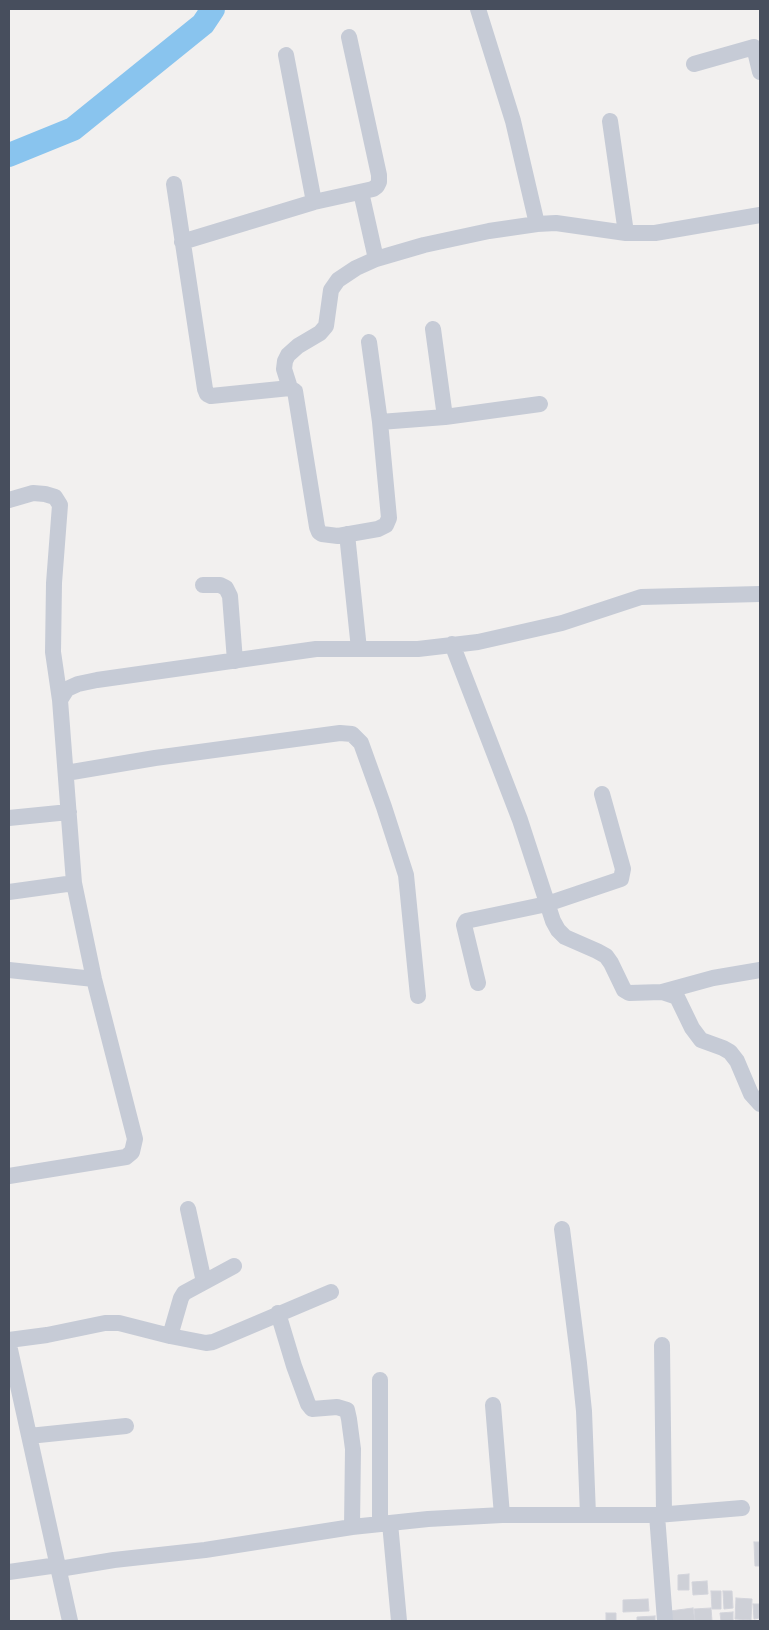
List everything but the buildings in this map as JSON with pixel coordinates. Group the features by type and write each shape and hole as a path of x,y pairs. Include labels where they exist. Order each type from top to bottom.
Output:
{"street":[{"path":"478,9 513,121 537,224"},
{"path":"182,242 314,202 361,192 377,186 379,175 349,37"},
{"path":"694,64 754,47 759,62"},
{"path":"286,55 314,202"},
{"path":"610,121 626,233"},
{"path":"174,184 207,394 211,396 290,388 295,391 317,527 322,534 338,536 378,529 386,525 389,518 370,342"},
{"path":"361,192 376,259"},
{"path":"290,388 284,369 285,361 298,346 320,333 326,326 331,290 338,280 356,268 376,259 424,245 489,231 537,224 556,223 626,233 655,233 760,215"},
{"path":"433,329 445,417"},
{"path":"380,422 445,417 540,404"},
{"path":"9,500 33,493 44,494 55,498 60,505 54,584 53,652 60,700 74,883 94,979 135,1139 132,1152 126,1157 9,1176"},
{"path":"347,534 359,649"},
{"path":"203,585 220,585 226,588 230,596 235,660"},
{"path":"60,700 67,689 78,684 235,660 316,649 418,649 478,642 562,623 641,597 760,594"},
{"path":"452,644 520,820 553,921 565,938 598,950 606,956 611,962 624,990 629,993 662,992 713,978 760,970"},
{"path":"66,773 165,757 340,733 352,734 361,743 406,875 418,996"},
{"path":"478,983 464,925 466,920 547,904 621,879 623,868 602,794"},
{"path":"9,818 69,812"},
{"path":"9,892 74,883"},
{"path":"9,970 94,979"},
{"path":"662,992 676,997 692,1028 701,1040 730,1052 737,1061 751,1094 760,1104"},
{"path":"188,1209 204,1282"},
{"path":"562,1229 580,1363 584,1410 588,1515"},
{"path":"170,1336 184,1293 234,1266"},
{"path":"9,1340 47,1335 105,1323 119,1323 199,1343 213,1342 331,1292"},
{"path":"278,1313 308,1404 312,1409 337,1407 346,1410 353,1449 352,1527"},
{"path":"9,1345 70,1621"},
{"path":"662,1345 661,1514 665,1621"},
{"path":"380,1380 385,1523 400,1621"},
{"path":"493,1405 502,1515"},
{"path":"29,1436 126,1426"},
{"path":"9,1572 205,1550 352,1527 428,1519 502,1515 661,1514 742,1508"}],"waterway":[{"path":"9,155 73,129 203,24 213,9"}]}
